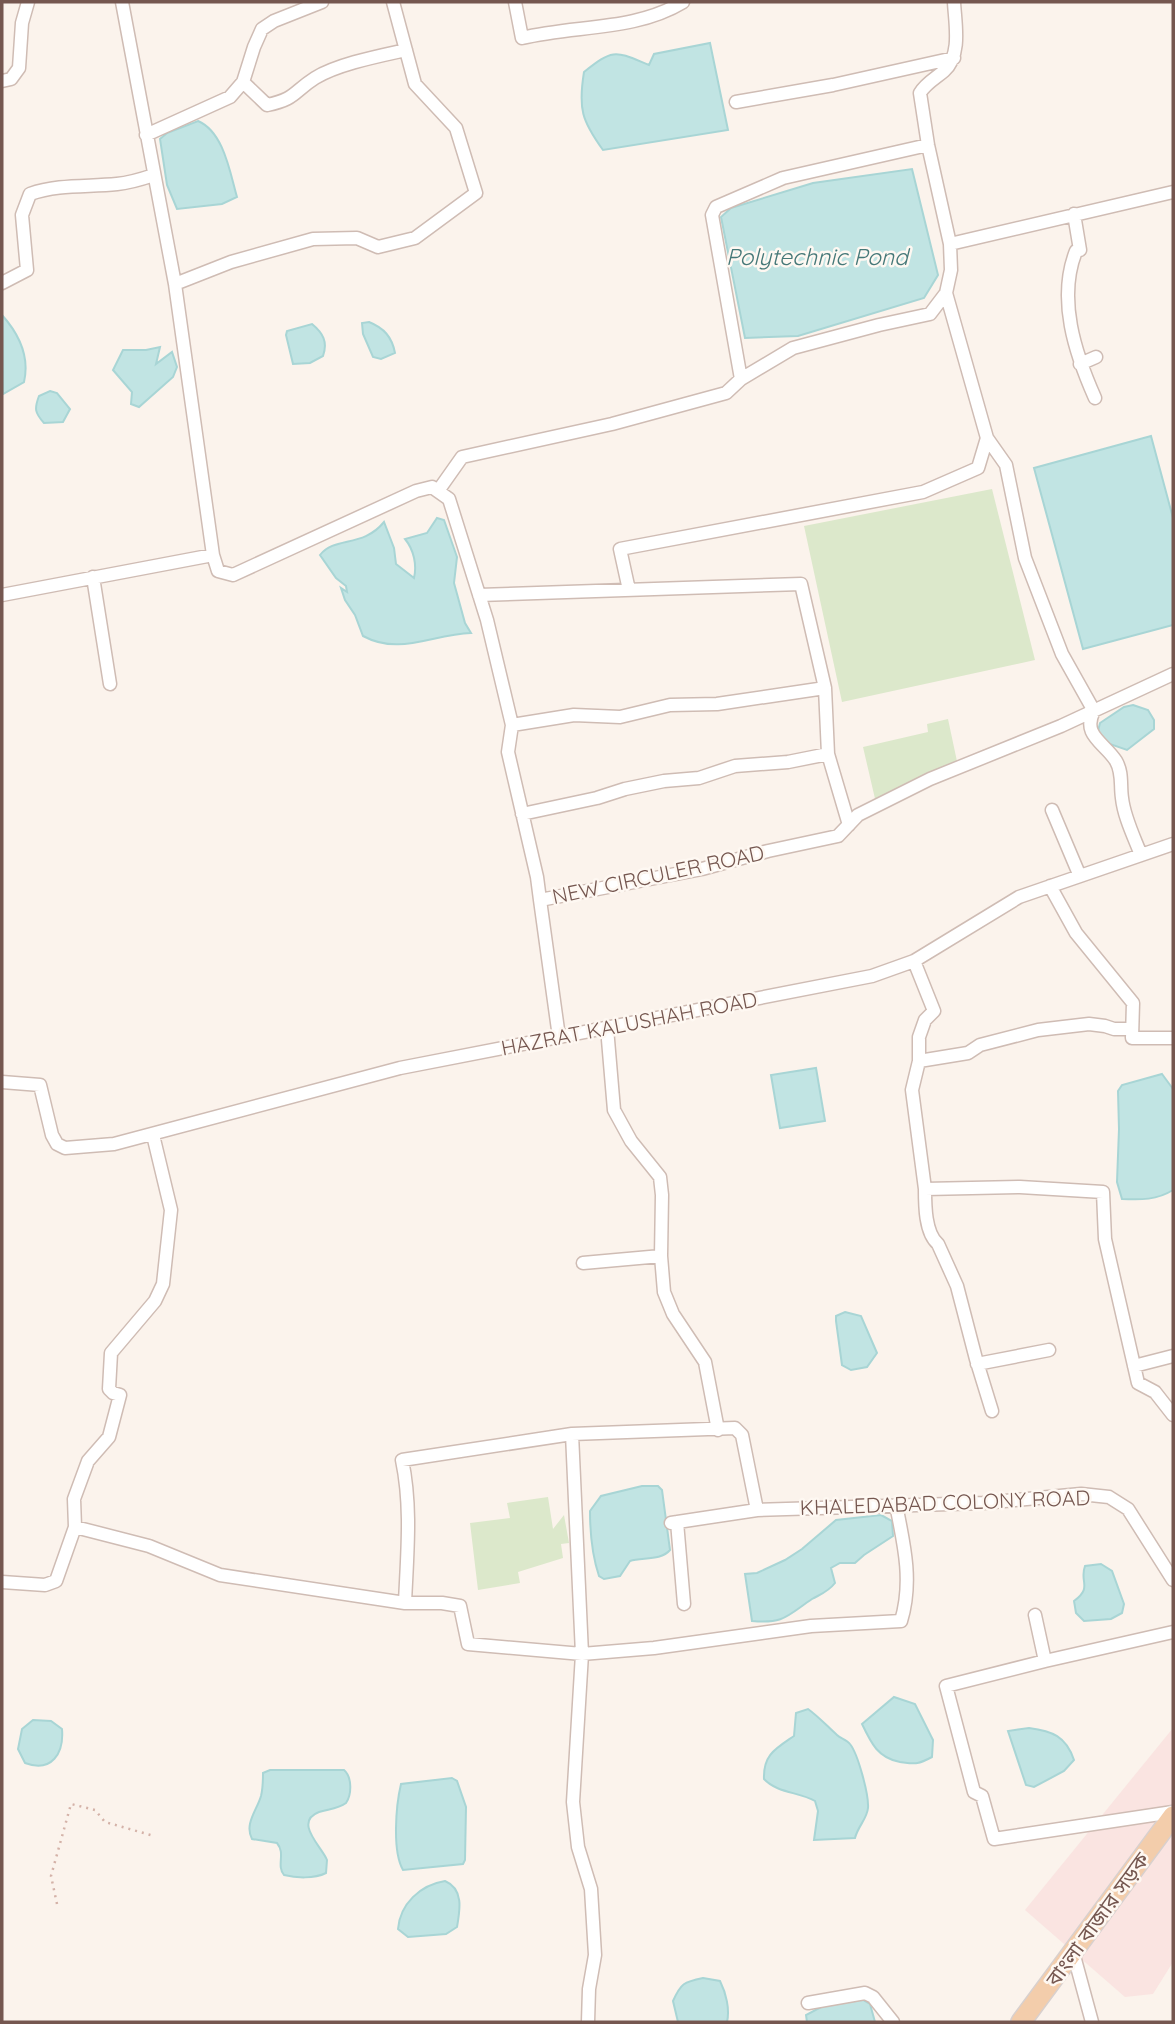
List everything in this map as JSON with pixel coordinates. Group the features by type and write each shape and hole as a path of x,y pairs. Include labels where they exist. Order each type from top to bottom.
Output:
{"main road":[{"name":"বাংলা বাজার সড়ক","path":"1021,2022 1173,1814"}],"street":[{"path":"2,81 11,79 19,68 22,23 28,2"},
{"path":"122,2 174,284 213,555 218,571 233,575 416,491 432,487 438,491 463,457 612,424 726,393 741,379 793,348 879,324 930,314 946,293 951,270 950,244 928,145 920,93 954,58 954,2"},
{"path":"146,135 230,97 243,82 262,29 274,21 321,2"},
{"path":"174,284 231,262 313,239 357,238 378,247 415,238 476,193 456,128 415,84 393,2"},
{"path":"515,2 522,38 621,23 666,12 683,2"},
{"path":"243,82 267,105 284,102 315,78 335,69 406,50"},
{"path":"736,102 833,85 954,58"},
{"path":"741,379 712,215 716,207 783,178 928,145"},
{"path":"2,283 27,270 22,215 30,194 98,184 116,185 154,175"},
{"path":"950,244 1173,192"},
{"path":"1074,214 1080,250 1076,251 1069,267 1072,333 1080,364 1095,398"},
{"path":"946,293 987,438 1006,465 1025,558 1062,654 1094,711 1089,720 1091,732 1115,760 1122,779 1121,796 1125,812 1141,855"},
{"path":"1080,364 1096,357"},
{"path":"629,590 620,549 923,492 978,468 987,438"},
{"name":"NEW CIRCULER ROAD","path":"438,491 449,499 487,620 512,725 508,752 540,900 702,869 838,836 858,815 930,779 1061,726 1173,674"},
{"path":"2,595 213,555"},
{"path":"93,577 110,684"},
{"path":"479,594 801,584 825,688 828,754 849,825"},
{"path":"512,725 574,715 620,717 670,705 717,704 825,688"},
{"path":"522,814 664,781 699,778 736,766 789,762 828,754"},
{"path":"1052,810 1079,874"},
{"name":"HAZRAT KALUSHAH ROAD","path":"2,1082 40,1085 52,1135 57,1144 65,1148 114,1144 400,1068 872,976 915,961 1019,897 1079,874 1173,844"},
{"path":"1050,886 1076,933 1133,1003 1132,1038 1173,1038"},
{"path":"540,900 559,1037"},
{"path":"915,961 934,1011 925,1020 919,1037 919,1061 912,1090 925,1205 931,1234 957,1286 992,1411"},
{"path":"919,1061 968,1054 980,1045 1038,1030 1089,1024 1132,1029"},
{"path":"607,1028 614,1110 631,1141 660,1177 664,1292 673,1314 705,1362 719,1430"},
{"path":"2,1582 45,1585 56,1581 75,1527 74,1499 88,1461 109,1437 117,1411 120,1395 109,1389 111,1353 155,1301 163,1284 170,1210 153,1135"},
{"path":"925,1189 1020,1187 1101,1191 1105,1239 1138,1382 1155,1392 1173,1415"},
{"path":"583,1263 661,1256"},
{"path":"977,1364 1049,1350"},
{"path":"1134,1366 1173,1356"},
{"path":"405,1603 410,1544 402,1460 572,1434 735,1428 742,1435 757,1510"},
{"path":"572,1434 582,1654 573,1802 578,1847 591,1889 593,1913 595,1955 589,1989 588,2022"},
{"name":"KHALEDABAD COLONY ROAD","path":"684,1604 674,1523 757,1510 984,1503 1081,1494 1109,1497 1128,1509 1173,1580"},
{"path":"75,1527 149,1546 220,1575 405,1603 460,1606 468,1644 582,1654 654,1648 811,1626 901,1621 907,1586 906,1555 896,1505"},
{"path":"1035,1615 1045,1661"},
{"path":"1173,1632 946,1686 974,1793 982,1796 994,1839 1173,1814"},
{"path":"1073,1952 1091,2022"},
{"path":"808,2003 865,1993 873,1997 893,2022"}],"path":[{"path":"57,1904 51,1876 71,1804 95,1810 105,1822 154,1836"}],"shaded area":[{"path":"1173,1728 1173,1962 1153,1994 1125,1997 1025,1910"}],"green space":[{"path":"992,489 1035,660 842,702 804,526"},
{"path":"948,719 958,766 876,803 863,747 928,732 927,724"},
{"path":"548,1497 553,1529 564,1515 569,1543 561,1544 563,1558 518,1572 520,1583 478,1590 470,1523 510,1518 507,1503"}],"water":[{"path":"710,43 728,130 603,150 590,131 583,114 581,96 584,72 602,59 615,54 649,65 654,54"},
{"path":"198,121 207,126 220,144 237,197 222,204 177,209 167,185 160,139 167,133"},
{"name":"Polytechnic Pond","path":"912,169 938,275 924,298 798,336 745,338 721,217 731,208 813,183"},
{"path":"2,315 22,346 25,363 24,382 3,394"},
{"path":"369,322 386,334 395,353 381,359 373,357 363,334 362,323"},
{"path":"312,324 324,338 323,356 310,363 293,364 287,331"},
{"path":"160,347 156,364 172,352 177,367 173,377 139,407 131,404 132,392 113,370 123,350"},
{"path":"50,391 57,393 70,409 63,422 44,423 37,413 39,396"},
{"path":"1151,436 1173,518 1173,625 1083,649 1034,468"},
{"path":"437,518 444,520 457,557 454,583 465,623 471,633 403,644 377,642 363,636 355,615 345,600 341,588 347,592 346,586 336,578 320,555 333,545 367,535 384,522 394,548 396,564 414,578 414,558 405,539 427,533"},
{"path":"1133,705 1148,710 1154,720 1154,729 1127,750 1104,742 1098,731 1100,723 1124,707"},
{"path":"816,1068 825,1121 780,1128 771,1075"},
{"path":"1162,1074 1173,1089 1173,1190 1149,1199 1122,1199 1117,1182 1118,1091 1122,1085"},
{"path":"845,1312 861,1316 877,1353 867,1367 851,1370 842,1365 836,1316"},
{"path":"642,1486 658,1486 662,1490 670,1550 657,1557 630,1561 620,1576 604,1579 599,1576 595,1560 590,1511 601,1496"},
{"path":"881,1515 892,1521 893,1536 855,1563 840,1563 831,1568 835,1583 830,1589 785,1618 752,1621 745,1574 757,1573 785,1560 836,1520"},
{"path":"1101,1564 1112,1571 1124,1604 1122,1613 1111,1619 1084,1621 1076,1613 1074,1601 1083,1592 1085,1566"},
{"path":"894,1697 915,1704 933,1740 932,1757 916,1763 900,1762 886,1757 872,1743 862,1724"},
{"path":"808,1709 849,1743 856,1756 865,1785 868,1808 855,1838 814,1840 818,1811 815,1801 775,1787 764,1779 768,1758 794,1736 796,1713"},
{"path":"33,1720 51,1721 62,1729 58,1753 49,1763 42,1765 25,1763 18,1749 22,1729"},
{"path":"1029,1728 1057,1736 1067,1745 1074,1760 1064,1771 1034,1787 1026,1785 1008,1731"},
{"path":"270,1770 344,1770 347,1773 350,1786 346,1803 319,1812 312,1816 309,1822 311,1835 327,1860 326,1873 305,1877 284,1875 281,1851 277,1843 252,1839 250,1822 261,1796 263,1773"},
{"path":"452,1778 457,1781 466,1807 463,1864 403,1870 396,1840 401,1784"},
{"path":"445,1881 458,1895 460,1907 457,1927 446,1934 408,1937 398,1929 403,1912 413,1897 427,1887"},
{"path":"703,1978 720,1981 727,2001 727,2022 678,2022 673,2001 678,1990 687,1982"},
{"path":"856,1996 870,2004 875,2022 807,2022 806,2015 823,2006"}]}
